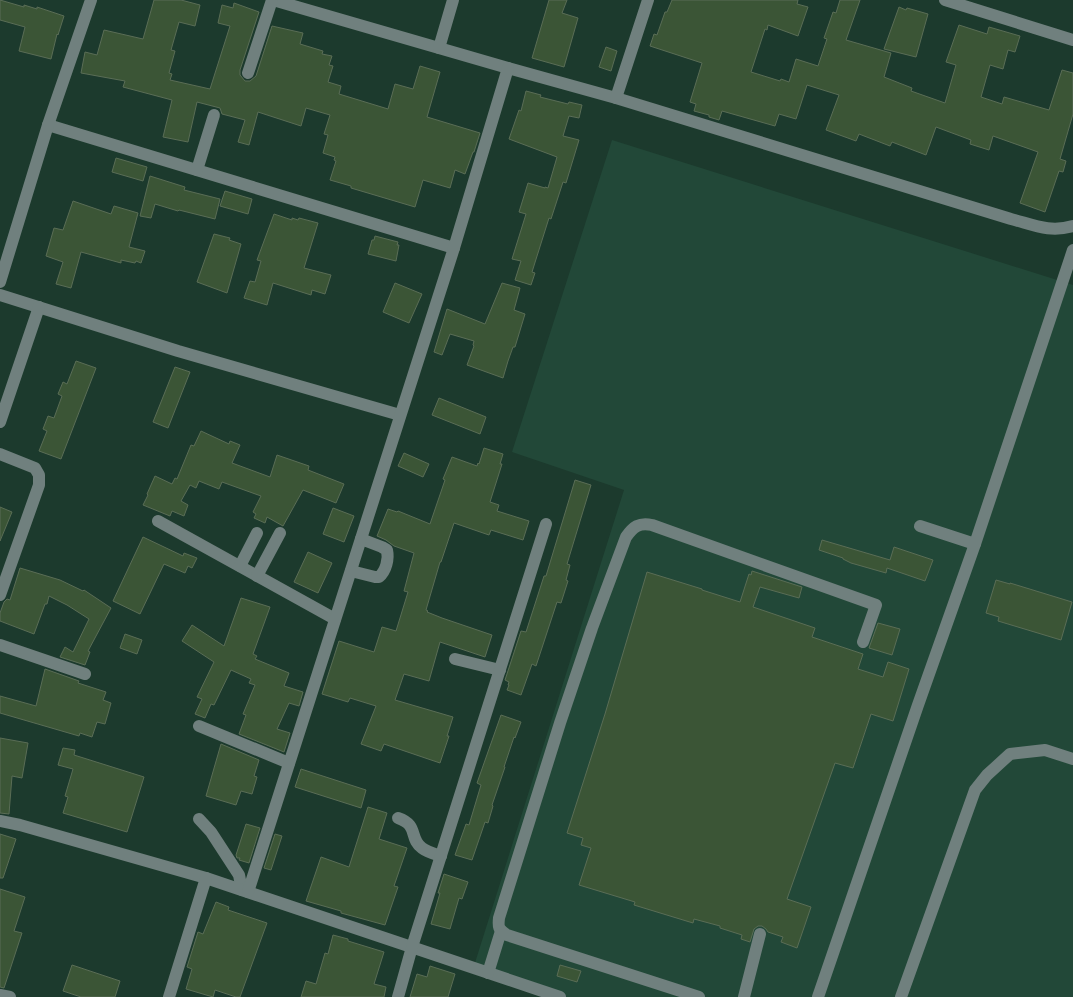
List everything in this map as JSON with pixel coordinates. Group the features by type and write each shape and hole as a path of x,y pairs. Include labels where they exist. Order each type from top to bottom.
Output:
{"street":[{"path":"0,282 48,126 91,0"},
{"path":"248,73 272,0 616,98 1012,219 1051,230 1073,226"},
{"path":"438,48 453,0"},
{"path":"616,98 648,0"},
{"path":"945,0 1073,40"},
{"path":"245,891 289,763 351,571 454,248 508,68"},
{"path":"198,170 214,115"},
{"path":"48,126 454,248"},
{"path":"818,997 975,544 1073,250"},
{"path":"0,295 178,351 400,416"},
{"path":"0,422 39,307"},
{"path":"0,454 35,468 39,475 39,485 0,595"},
{"path":"158,522 335,619"},
{"path":"398,997 412,947 546,524"},
{"path":"699,997 506,935 498,926 560,723 592,628 626,537 632,529 639,525 652,525 876,605 863,642"},
{"path":"920,526 975,544"},
{"path":"257,576 280,533"},
{"path":"240,566 257,534"},
{"path":"351,571 379,577 384,571 388,559 387,550 361,539"},
{"path":"0,645 84,674"},
{"path":"455,659 500,670"},
{"path":"199,726 289,763"},
{"path":"901,997 975,790 987,775 1010,754 1045,750 1073,759"},
{"path":"398,818 404,820 412,827 418,844 422,848 441,856"},
{"path":"199,819 211,832 239,874 245,891"},
{"path":"0,821 206,878 560,997"},
{"path":"169,997 206,878"},
{"path":"488,973 501,931"},
{"path":"744,997 760,934"},
{"path":"0,995 10,997"}],"shaded area":[{"path":"612,140 1073,285 1073,997 560,997 474,966 624,490 512,452"}],"building":[{"path":"0,0 24,7 24,5 37,9 37,7 64,16 51,59 19,51 25,27 0,20"},
{"path":"154,0 181,0 200,5 195,26 179,22 171,50 175,51 169,73 172,74 170,80 210,89 230,26 218,23 222,5 233,8 234,3 259,12 240,70 240,75 245,81 250,81 256,76 272,26 303,33 300,44 323,51 322,54 332,56 329,65 333,66 328,82 341,86 339,94 388,109 395,84 413,89 420,66 440,72 427,117 480,133 465,174 455,170 450,188 423,180 415,207 330,180 336,161 334,160 335,157 323,153 328,135 324,134 330,115 306,108 301,126 258,112 249,145 238,142 245,120 222,114 220,108 197,102 188,142 163,137 172,100 123,87 125,81 81,73 85,52 97,55 104,30 143,39"},
{"path":"549,0 567,0 562,13 578,18 564,67 532,58"},
{"path":"672,0 798,0 797,4 808,7 798,36 768,25 751,72 789,82 796,59 818,66 827,39 824,38 833,12 836,13 840,0 860,0 846,40 891,53 884,77 912,88 911,91 945,103 956,65 946,62 959,25 987,34 989,27 1020,36 1015,52 1008,50 1003,69 990,65 981,97 1002,104 1004,97 1049,110 1062,70 1073,73 1073,114 1060,159 1066,161 1063,172 1059,171 1045,212 1020,203 1038,152 993,136 989,150 970,144 971,140 936,127 926,155 892,142 890,146 859,134 856,141 826,130 839,95 807,85 796,119 779,114 775,126 722,111 719,120 694,111 696,104 690,102 702,63 650,46 654,34 657,35 665,12 667,12"},
{"path":"899,7 928,14 916,57 884,49"},
{"path":"606,47 617,51 611,71 599,67"},
{"path":"526,91 541,95 540,97 568,104 569,102 582,105 579,118 569,116 563,136 579,140 566,183 563,182 551,219 549,218 532,272 535,273 531,285 515,280 521,261 512,259 526,214 519,212 528,183 548,188 557,157 509,139 519,110 521,111"},
{"path":"116,158 147,167 143,181 112,172"},
{"path":"150,176 185,187 184,190 220,199 215,219 155,204 151,218 140,216"},
{"path":"225,191 252,199 248,214 220,206"},
{"path":"73,201 111,214 114,206 138,213 129,247 145,251 141,263 121,260 121,263 81,252 71,288 56,284 63,262 46,256 54,228 63,230"},
{"path":"274,214 292,220 292,218 298,220 299,218 318,223 304,268 331,275 325,294 312,290 311,295 273,283 267,305 244,298 250,281 255,282 261,261 257,260"},
{"path":"214,234 230,238 229,240 241,244 227,293 197,282"},
{"path":"375,236 398,242 396,261 368,254"},
{"path":"395,283 422,294 409,323 383,312"},
{"path":"502,283 520,288 514,310 525,314 503,378 467,365 474,341 450,334 442,355 434,352 447,309 485,324"},
{"path":"76,361 96,368 61,459 39,451 47,431 43,429 48,416 54,418 62,396 58,394 63,382 67,384"},
{"path":"175,367 190,372 168,428 153,422"},
{"path":"439,398 486,417 480,434 432,415"},
{"path":"201,431 229,444 230,441 240,445 232,463 270,477 277,455 309,466 308,470 344,484 336,503 303,490 283,526 267,517 265,523 254,518 256,514 253,512 261,496 222,482 219,489 199,481 196,488 190,485 181,501 188,505 184,516 172,511 170,516 143,505 155,476 172,484 175,478 177,479 191,445 194,446"},
{"path":"484,448 503,454 500,464 502,464 490,502 499,505 497,511 529,521 523,540 491,530 489,535 454,523 426,610 442,618 492,635 485,657 440,642 429,681 404,674 395,700 453,717 440,763 384,744 381,751 361,744 376,706 350,698 348,702 322,694 339,641 374,652 382,627 396,631 408,592 404,591 414,553 394,546 377,536 388,509 430,524 445,480 443,479 452,457 477,466"},
{"path":"404,453 429,464 423,477 398,466"},
{"path":"575,480 591,485 567,564 570,565 566,580 568,581 561,603 557,602 536,666 532,664 521,695 507,690 509,682 505,680 521,631 526,632 544,576 546,576"},
{"path":"0,507 12,512 0,541"},
{"path":"333,508 354,516 344,542 323,534"},
{"path":"143,537 183,556 184,553 197,558 192,568 188,566 185,573 164,564 140,614 113,601"},
{"path":"822,540 890,560 894,547 933,560 925,581 887,568 886,573 851,563 843,558 819,550"},
{"path":"308,552 332,563 318,593 294,582"},
{"path":"20,568 60,580 84,590 111,608 88,651 90,652 85,665 60,657 65,647 73,652 89,619 67,605 49,596 34,634 0,621 0,613 4,602 7,599 10,600"},
{"path":"752,571 802,587 799,598 760,587 753,607 815,628 812,637 863,654 858,669 883,677 888,662 909,669 893,721 871,714 853,768 835,763 787,899 811,907 797,948 781,942 783,937 768,932 762,926 754,929 750,942 741,939 742,935 720,928 720,926 694,919 693,923 634,905 635,902 579,885 591,848 581,845 583,838 567,833 647,572 740,602 749,574 751,575"},
{"path":"996,580 1072,602 1061,640 998,621 999,617 986,613"},
{"path":"241,598 270,607 253,654 257,656 255,659 289,673 284,686 303,692 299,706 289,703 277,729 290,733 284,752 239,734 246,715 243,714 255,685 249,683 251,679 231,670 214,705 211,704 205,718 195,714 202,699 197,697 214,662 182,641 192,625 224,646"},
{"path":"878,623 900,629 892,655 869,648"},
{"path":"125,634 142,640 137,654 120,648"},
{"path":"45,669 106,692 103,700 111,703 105,724 97,722 92,737 80,733 79,736 0,713 0,696 36,706"},
{"path":"501,715 521,722 504,767 488,823 485,822 472,860 455,855 466,824 469,825 481,785 477,783"},
{"path":"0,738 28,743 22,778 12,776 9,814 0,813"},
{"path":"221,744 259,760 254,776 257,777 252,794 241,791 236,805 206,796"},
{"path":"63,748 75,750 74,755 144,777 127,832 63,813 68,797 65,796 73,769 58,765"},
{"path":"301,769 366,790 361,808 295,787"},
{"path":"368,807 387,813 379,839 407,848 394,886 398,887 385,925 306,901 321,857 349,867"},
{"path":"246,824 260,828 249,863 239,860 240,858 237,858 236,855"},
{"path":"0,834 16,839 3,878 0,878"},
{"path":"275,834 282,836 271,870 264,868"},
{"path":"444,874 468,882 462,899 459,898 450,929 431,924"},
{"path":"0,889 25,897 14,931 22,933 4,988 0,987"},
{"path":"216,902 229,907 228,910 267,923 240,997 215,990 213,997 186,989 192,969 187,967 198,932 203,934"},
{"path":"333,935 384,952 374,984 386,987 384,997 301,997 306,981 316,984 325,953 328,954"},
{"path":"72,965 120,981 115,997 81,997 63,991"},
{"path":"560,965 581,971 577,982 557,976"},
{"path":"430,966 455,974 448,997 410,997 417,974 427,977"}]}
